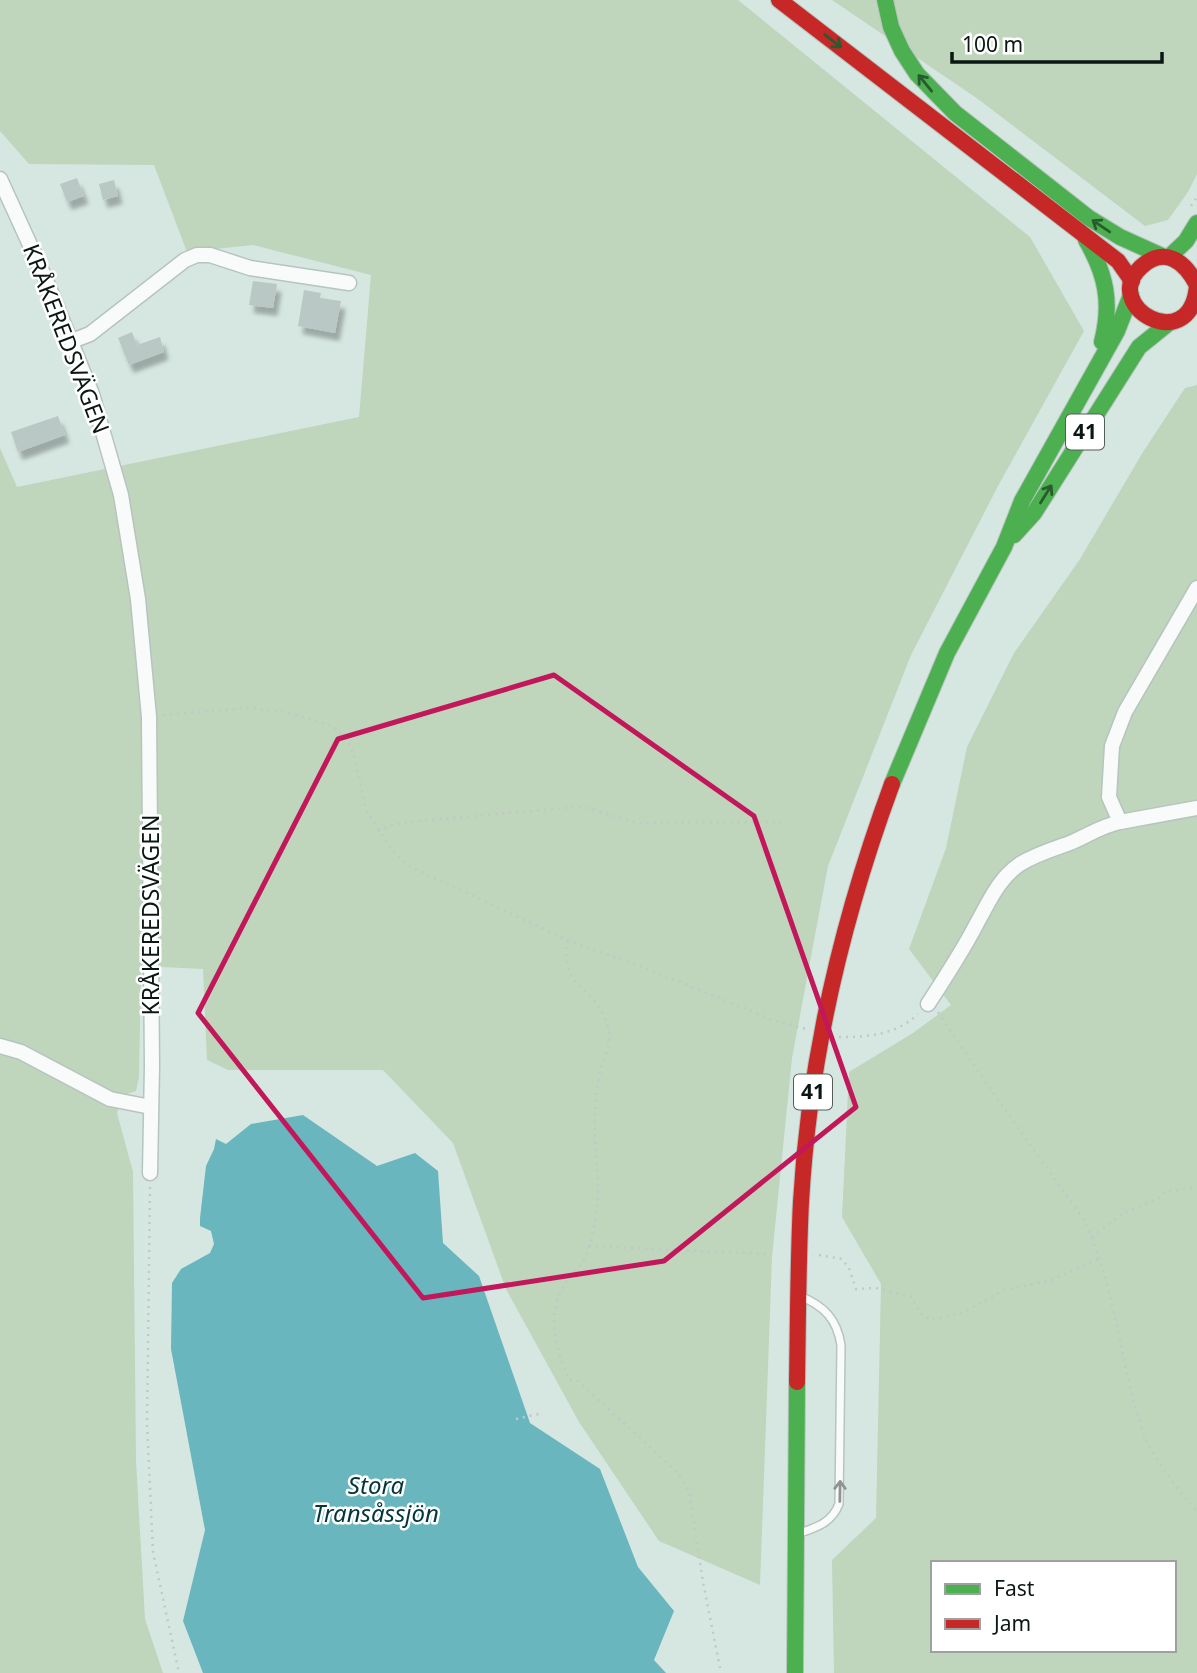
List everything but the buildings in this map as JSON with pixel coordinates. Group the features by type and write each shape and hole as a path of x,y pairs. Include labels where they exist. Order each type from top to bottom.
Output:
{"main road":[{"path":"779,0 1118,261 1141,313 1150,320 1182,321"},
{"path":"885,0 891,30 901,49 937,97 958,117 1115,235 1166,257"},
{"name":"41","path":"795,1673 801,1200 822,1032 867,851 903,753 947,653 1004,547 1023,501 1116,331 1131,288 1143,264 1166,257 1186,241 1197,223"},
{"path":"1083,234 1101,268 1108,291 1108,316 1092,374"},
{"name":"41","path":"1004,547 1034,513 1139,347 1182,321 1194,304 1197,285 1188,266 1166,257"}],"street":[{"name":"KRÅKEREDSVÄGEN","path":"0,179 72,341 92,394 121,495 138,599 149,717 150,1173"},
{"path":"72,341 90,334 185,260 197,255 218,256 250,268 349,283"},
{"path":"1120,822 1109,797 1112,746 1125,712 1197,588"},
{"path":"929,1004 993,893 1021,863 1072,842 1104,825 1197,808"},
{"path":"0,1046 21,1052 110,1099 151,1107"}],"lane":[{"path":"796,1535 827,1522 835,1514 839,1504 841,1358 839,1329 833,1319 814,1302 798,1295"}],"path":[{"path":"149,717 249,708 285,712 325,722 340,730 348,741 354,755 366,810 392,850 409,866 567,940 658,973 773,1020 837,1037 867,1037 882,1034 915,1017"},
{"path":"378,831 409,822 583,807 638,823 782,822"},
{"path":"567,940 567,970 600,1007 611,1042 601,1069 595,1103 594,1130 599,1170 597,1207 589,1246 582,1263 560,1292 555,1307 554,1328 558,1352 569,1380 578,1381 675,1470 689,1490 721,1673"},
{"path":"929,1004 936,1009 1067,1194 1092,1237 1112,1302 1131,1388 1147,1440 1176,1488 1197,1511"},
{"path":"150,1173 147,1424 153,1552 179,1673"},
{"path":"1092,1237 1123,1213 1159,1198 1165,1192 1197,1187"},
{"path":"589,1246 771,1254"},
{"path":"819,1255 842,1259 849,1268 856,1289 876,1288 912,1297 919,1312 931,1320 962,1313 1004,1290 1052,1280 1098,1259"},
{"path":"516,1419 543,1413"}],"highlighted area":[{"path":"554,675 754,816 856,1107 664,1261 423,1298 198,1013 338,739"}],"green space":[{"path":"0,0 738,0 1030,237 1084,331 998,486 911,655 828,866 792,1058 772,1257 760,1585 659,1541 579,1422 506,1289 453,1143 383,1070 228,1070 207,1060 203,969 141,966 139,1077 136,1091 124,1095 117,1113 133,1172 136,1461 145,1619 163,1673 0,1673 0,448 17,487 359,417 371,275 253,245 187,252 154,165 29,164 0,131"},
{"path":"832,0 1197,0 1197,174 1188,192 1168,220 1145,226 978,99"},
{"path":"1197,385 1197,1673 834,1673 832,1560 876,1518 881,1284 842,1217 849,1072 913,1033 951,1005 909,949 946,848 967,747 1014,653 1080,559 1143,452 1185,388"}],"water":[{"name":"Stora Transåssjön","path":"303,1115 377,1166 415,1153 438,1171 443,1243 479,1276 530,1423 600,1469 638,1567 674,1611 654,1660 666,1673 203,1673 183,1621 205,1530 171,1349 172,1283 181,1269 210,1253 214,1244 211,1231 200,1226 200,1218 206,1166 216,1139 226,1144 251,1124"}],"traffic: fast":[{"path":"885,0 891,27 902,51 917,74 955,113 1089,218 1120,237 1162,256"},
{"path":"1169,257 1186,241 1197,223"},
{"path":"1086,240 1098,265 1105,289 1107,314 1102,342"},
{"path":"892,784 947,653 1004,547 1022,501 1117,331 1131,295"},
{"path":"1014,535 1034,513 1139,347 1170,322"},
{"path":"795,1673 797,1382"}],"traffic: jam":[{"path":"779,0 1118,261 1132,281"},
{"path":"1197,285 1180,263 1174,259 1158,257 1141,267 1131,282 1131,296 1138,309 1151,318 1165,322 1179,319 1191,308 1197,286"},
{"path":"797,1382 801,1202 805,1148 820,1042 858,885 892,784"}]}
